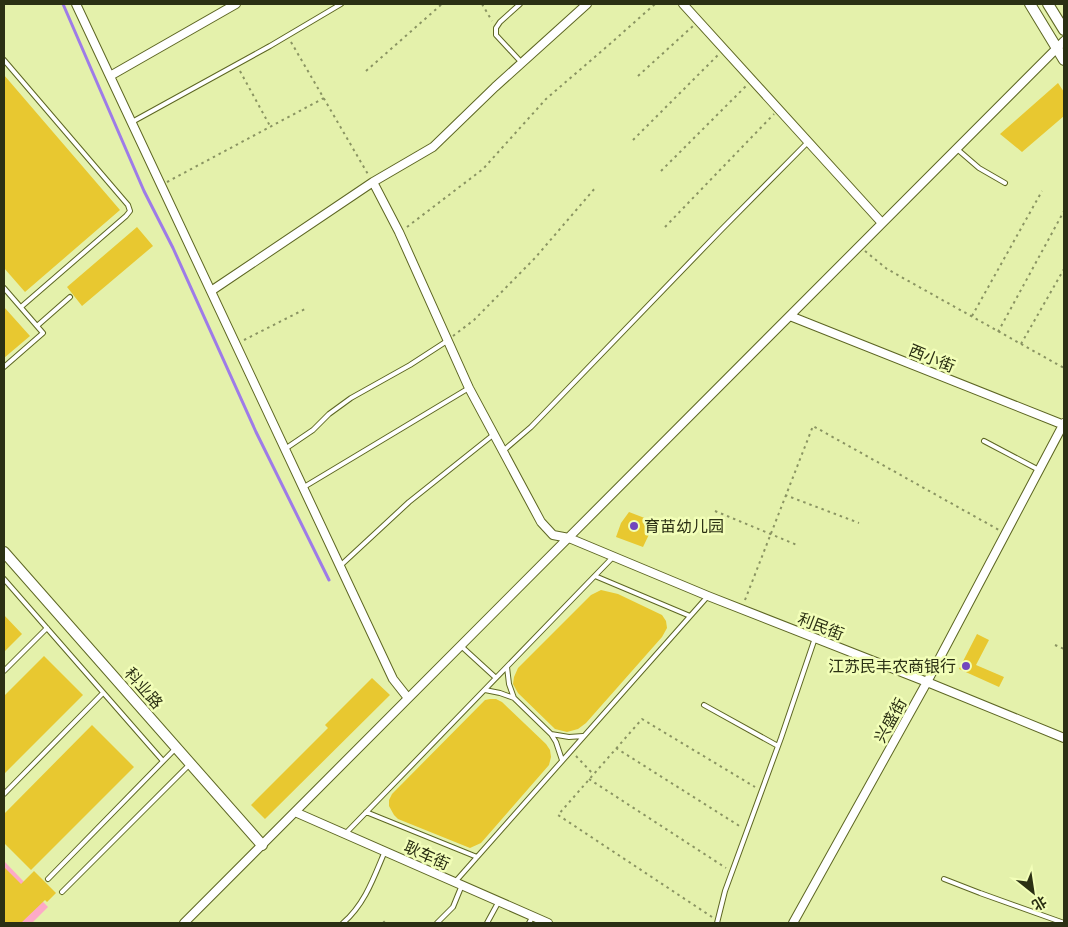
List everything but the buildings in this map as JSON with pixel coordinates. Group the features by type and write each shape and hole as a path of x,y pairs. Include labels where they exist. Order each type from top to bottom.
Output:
{"street":[{"path":"76,4 393,679 408,698"},
{"path":"110,76 236,4"},
{"path":"211,292 373,182 433,147 587,4"},
{"path":"683,4 882,223"},
{"path":"1030,4 1060,45 1064,60"},
{"path":"1048,4 1064,30"},
{"path":"184,923 1060,45"},
{"name":"利民街","path":"373,182 400,232 469,388 541,522 553,535 569,538 708,596 1064,738"},
{"name":"西小街","path":"790,316 1064,424"},
{"name":"兴盛街","path":"793,923 926,682 1064,424"},
{"name":"科业路","path":"4,552 262,845"},
{"name":"耿车街","path":"295,812 499,902 531,920 548,923"}],"lane":[{"path":"132,122 288,36 341,4"},
{"path":"520,4 500,22 496,28 496,35 522,63"},
{"path":"4,60 128,205 130,211 21,308"},
{"path":"502,452 531,427 808,142"},
{"path":"957,149 979,168 1005,183"},
{"path":"4,288 43,333 4,367"},
{"path":"37,326 70,297"},
{"path":"285,449 313,430 329,414 351,398 410,365 448,340"},
{"path":"303,488 469,388"},
{"path":"340,566 409,502 493,435"},
{"path":"984,441 1039,470"},
{"path":"345,834 614,556"},
{"path":"595,576 690,616"},
{"path":"4,579 163,761"},
{"path":"437,923 453,907 458,884 477,857 708,596"},
{"path":"4,671 47,628"},
{"path":"717,922 725,891 815,638"},
{"path":"461,646 496,678"},
{"path":"507,667 509,684 514,698"},
{"path":"485,690 514,698 551,734 562,760"},
{"path":"4,794 103,693"},
{"path":"704,705 778,746"},
{"path":"551,734 569,737 584,736"},
{"path":"48,879 176,748"},
{"path":"62,892 190,764"},
{"path":"366,812 477,857"},
{"path":"343,923 364,899 385,851"},
{"path":"944,879 1064,923"},
{"path":"488,923 499,902"}],"path":[{"path":"366,71 442,4"},
{"path":"482,4 496,28"},
{"path":"400,232 483,169 546,99 655,4"},
{"path":"638,76 699,21"},
{"path":"288,36 373,182"},
{"path":"633,140 724,49"},
{"path":"236,65 270,126"},
{"path":"661,171 752,80"},
{"path":"161,185 324,98"},
{"path":"665,227 779,109"},
{"path":"448,340 474,320 535,258 596,187"},
{"path":"972,316 1042,191"},
{"path":"998,332 1064,211"},
{"path":"859,246 887,269 1064,368"},
{"path":"1021,344 1064,269"},
{"path":"236,344 307,308"},
{"path":"741,609 812,426 1005,533"},
{"path":"786,495 859,523"},
{"path":"715,511 797,545"},
{"path":"1055,645 1064,649"},
{"path":"717,922 558,815 642,718 762,790"},
{"path":"616,748 747,831"},
{"path":"570,751 594,774"},
{"path":"589,779 732,872"},
{"path":"383,923 386,920"}],"shaded area":[{"path":"4,861 48,907 32,923 4,923"}],"waterway":[{"path":"63,4 144,191 173,248 256,432 329,580"}],"place":[{"name":"育苗幼儿园","path":"634,526"},
{"name":"江苏民丰农商银行","path":"966,666"}]}
